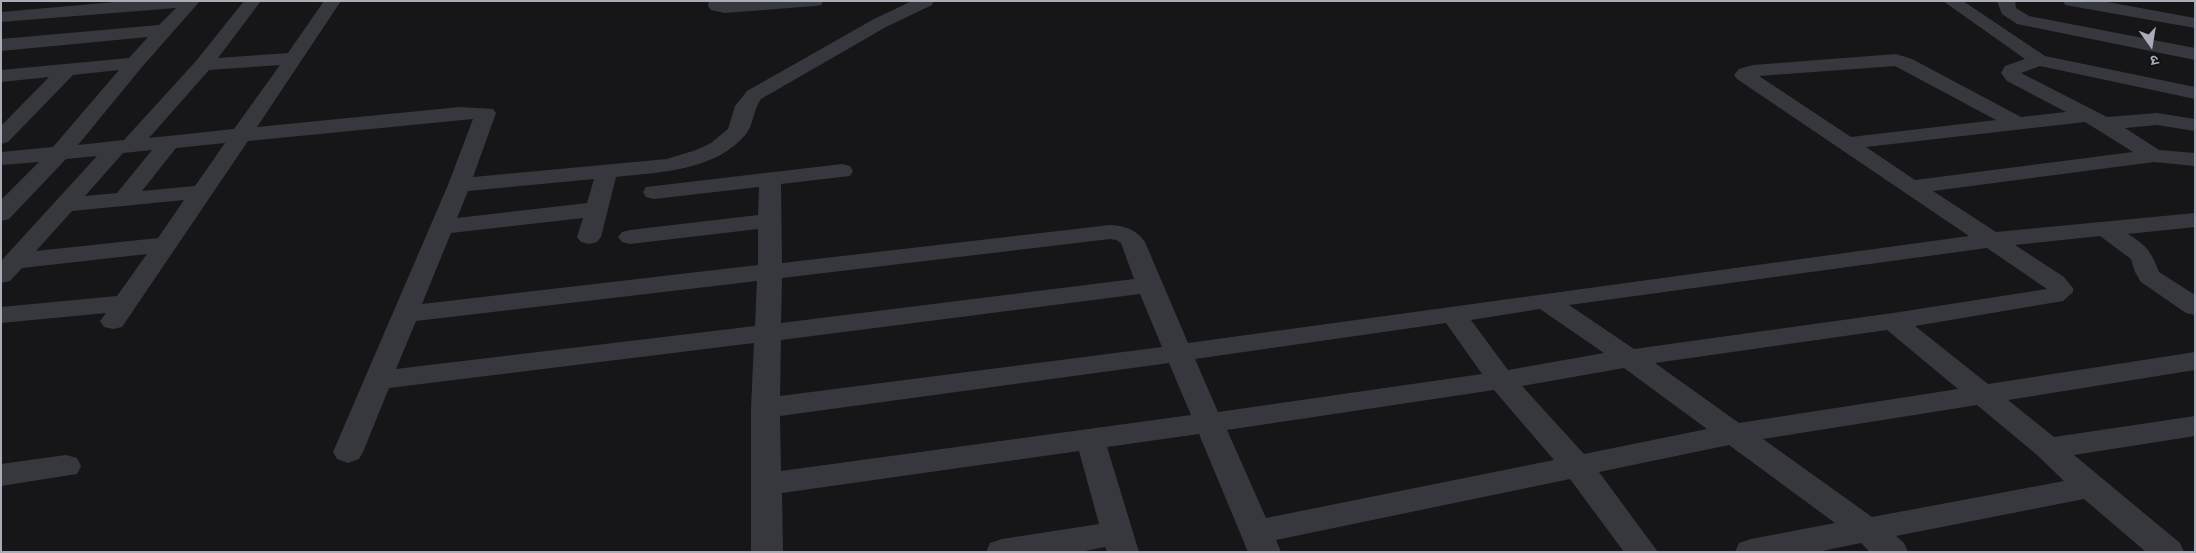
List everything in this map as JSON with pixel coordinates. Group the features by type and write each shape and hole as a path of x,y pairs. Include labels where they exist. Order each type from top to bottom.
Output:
{"street":[{"path":"1,17 59,7 192,1"},
{"path":"1,214 60,154 135,63 192,1"},
{"path":"8,268 65,204 203,65 253,1"},
{"path":"1,315 119,312 333,1"},
{"path":"718,1 717,6 725,8 815,1"},
{"path":"459,185 685,161 704,155 719,148 738,132 745,106 754,95 880,23 926,1"},
{"path":"1951,1 2040,60 2195,93"},
{"path":"2006,1 2008,10 2023,20 2195,54"},
{"path":"2071,1 2195,23"},
{"path":"1,57 9,44 59,7"},
{"path":"9,44 166,30"},
{"path":"203,65 294,58"},
{"path":"766,484 1208,423 1501,380 1629,358 1893,322 2054,296 2060,292 2060,288 2055,282 1744,76 1746,73 1753,72 1896,60 1905,63 2018,124"},
{"path":"2040,60 2012,70 2011,73 2014,77 2096,120 2154,156"},
{"path":"1,76 135,63"},
{"path":"1,138 68,69"},
{"path":"1,159 460,112 486,113 459,185 348,452"},
{"path":"1851,147 1852,144 1858,142 2018,124 2157,119 2195,125"},
{"path":"124,199 170,142"},
{"path":"1911,187 2154,156 2195,160"},
{"path":"589,237 607,170"},
{"path":"654,192 842,171"},
{"path":"767,552 765,408 770,271 770,179"},
{"path":"65,204 201,192"},
{"path":"441,227 597,209"},
{"path":"765,408 1179,354 1452,314 1993,240 2195,220"},
{"path":"630,237 770,222"},
{"path":"2104,229 2138,252 2143,258 2146,272 2150,277 2195,307"},
{"path":"405,314 1110,232 1122,233 1129,236 1133,242 1149,285 1261,542 1576,465 1733,434 2195,361"},
{"path":"8,268 164,246"},
{"path":"379,380 1149,285"},
{"path":"1545,301 1629,358 1866,528 1892,552"},
{"path":"1452,314 1501,380 1576,465 1642,552"},
{"path":"1893,322 2048,448 2090,487 2168,552"},
{"path":"2048,448 2195,426"},
{"path":"1002,552 1120,542 1090,439"},
{"path":"1,475 66,466"},
{"path":"1751,552 1866,528 2090,487"}]}
